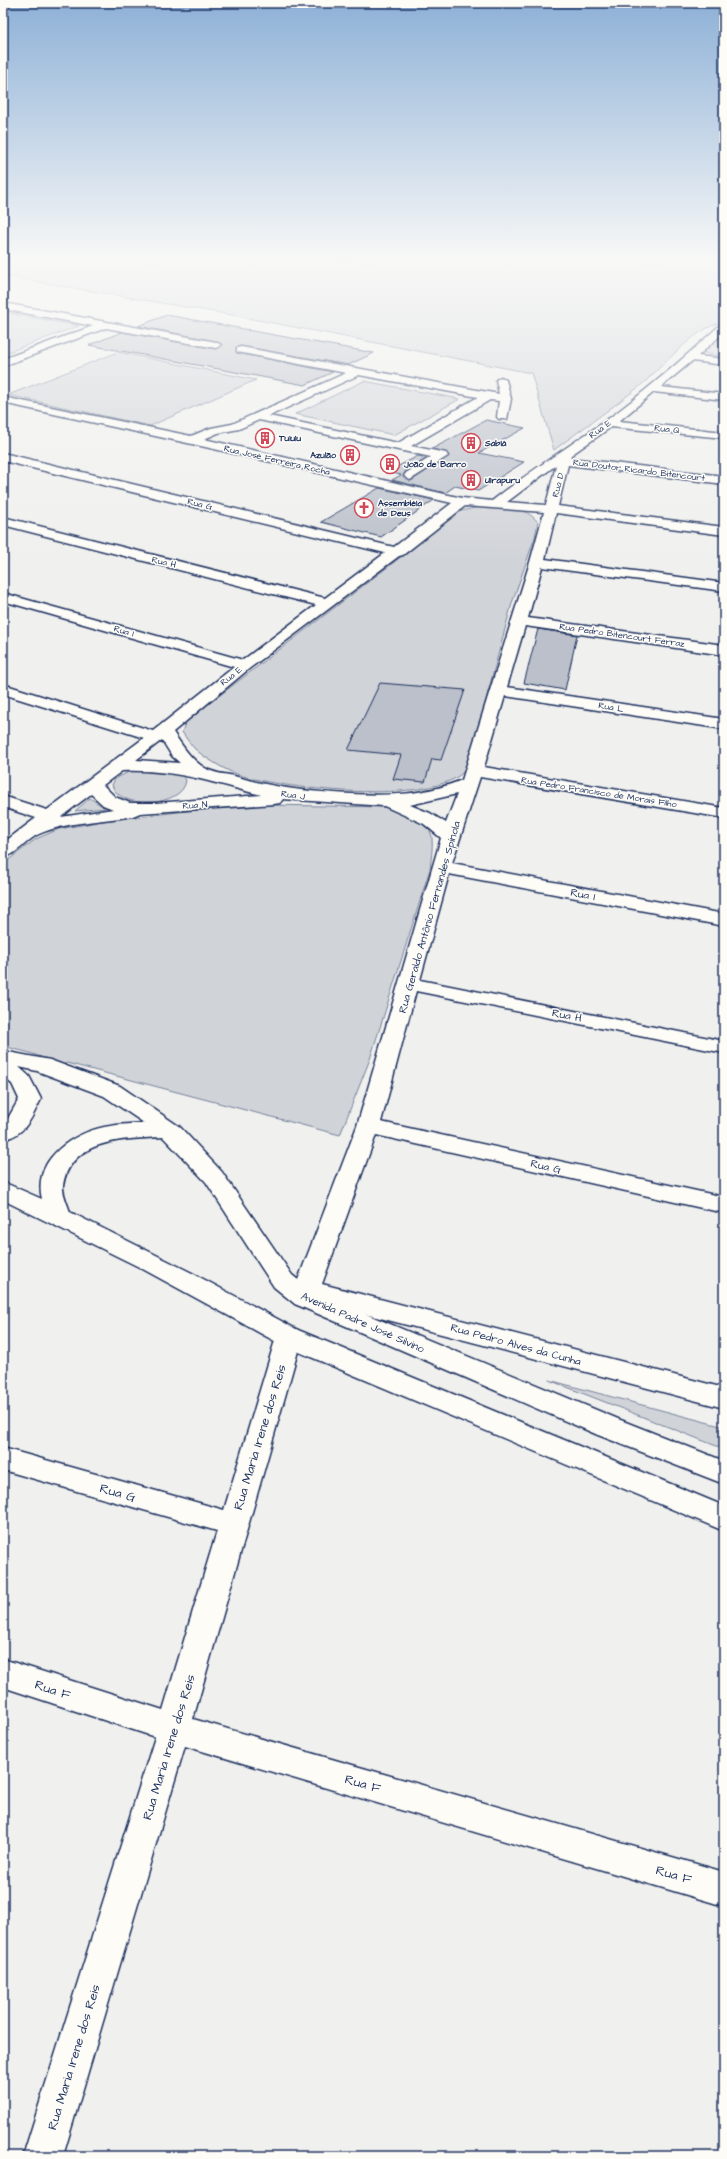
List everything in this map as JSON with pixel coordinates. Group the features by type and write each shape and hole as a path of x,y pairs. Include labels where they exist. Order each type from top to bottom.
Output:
{"street":[{"path":"303,362 505,399"},
{"name":"Rua E","path":"496,504 562,459 685,362"},
{"path":"192,440 215,430 235,427 357,372"},
{"path":"501,380 505,399 503,417"},
{"path":"652,389 724,397"},
{"path":"400,447 488,396"},
{"name":"Rua José Ferreira Rocha","path":"3,400 192,440 462,502 552,510 724,531"},
{"path":"259,417 442,456 410,476"},
{"name":"Rua Q","path":"609,423 724,435"},
{"path":"210,444 224,438 235,427"},
{"name":"Rua G","path":"3,457 398,552"},
{"name":"Rua Doutor Ricardo Bitencourt","path":"562,459 724,480"},
{"name":"Rua D","path":"552,510 562,459"},
{"name":"Rua E","path":"3,852 160,734 245,665 326,603 398,552 462,502"},
{"name":"Rua Geraldo Antônio Fernandes Spínola","path":"306,1294 368,1126 410,984 441,867 450,837 472,777 497,690 520,621 552,510"},
{"name":"Rua H","path":"3,521 326,603"},
{"path":"537,562 724,587"},
{"name":"Rua I","path":"3,597 245,665"},
{"name":"Rua Pedro Bitencourt Ferraz","path":"520,621 724,650"},
{"path":"3,689 160,734 178,752 195,783 173,803 155,808 61,822 30,831"},
{"name":"Rua L","path":"497,690 724,724"},
{"name":"Rua J","path":"117,766 166,766 195,783 244,785 306,798 386,802 427,798 449,793 472,777"},
{"name":"Rua Pedro Francisco de Morais Filho","path":"472,777 724,813"},
{"name":"Rua N","path":"93,784 101,795 118,806 155,808 306,798"},
{"path":"3,801 50,817"},
{"path":"386,802 425,816 439,824 450,837"},
{"name":"Rua I","path":"441,867 724,920"},
{"name":"Rua H","path":"410,984 724,1047"},
{"name":"Avenida Padre José Silvino","path":"3,1058 42,1065 112,1092 168,1129 214,1177 283,1281 306,1294 608,1427 724,1473"},
{"path":"3,1064 21,1081 30,1099 16,1125 3,1133"},
{"name":"Rua G","path":"368,1126 724,1205"},
{"path":"59,1217 51,1187 59,1162 78,1145 110,1133 168,1129"},
{"path":"3,1190 59,1217 242,1311 289,1337 724,1519"},
{"name":"Rua Pedro Alves da Cunha","path":"306,1294 724,1398"},
{"name":"Rua Maria Irene dos Reis","path":"43,2156 174,1728 289,1337"},
{"name":"Rua G","path":"3,1460 233,1524"},
{"name":"Rua F","path":"3,1673 174,1728 724,1889"}],"shaded area":[{"path":"93,362 166,362 256,380 150,426 8,395"},
{"path":"473,362 666,362 640,386 554,450 531,373"},
{"path":"364,381 460,399 394,435 295,414"},
{"path":"485,506 514,508 527,513 538,522 535,537 512,603 470,759 465,770 448,781 422,788 390,791 317,789 254,779 234,773 208,759 198,752 190,743 182,732 186,721 461,511"},
{"path":"134,769 181,774 186,780 183,789 175,796 164,800 138,802 126,799 117,793 112,785 115,779"},
{"path":"90,798 105,808 75,811"},
{"path":"266,805 383,807 405,813 420,821 426,826 432,838 430,869 370,1059 340,1135 67,1063 63,1065 30,1053 3,1046 3,864 36,839 59,829 109,820 204,809"},
{"path":"549,1380 724,1427 724,1449"}],"building":[{"path":"179,362 281,362 333,372 305,385"},
{"path":"330,362 355,362 348,365"},
{"path":"486,420 525,428 479,453 524,462 478,491 455,486 445,493 392,480 401,475 387,472 418,456 427,458 405,472 403,476 411,481 449,456 446,452 432,449"},
{"path":"379,488 434,500 381,537 321,522"},
{"path":"538,629 577,635 565,690 524,683"},
{"path":"380,683 465,690 441,760 432,759 425,782 393,779 401,755 348,750"}],"place":[{"name":"Tuiuiu","path":"265,438"},
{"name":"Sabiá","path":"471,443"},
{"name":"Azulão","path":"350,455"},
{"name":"João de Barro","path":"390,464"},
{"name":"Uirapuru","path":"471,480"},
{"name":"Assembléia de Deus","path":"364,508"}]}
